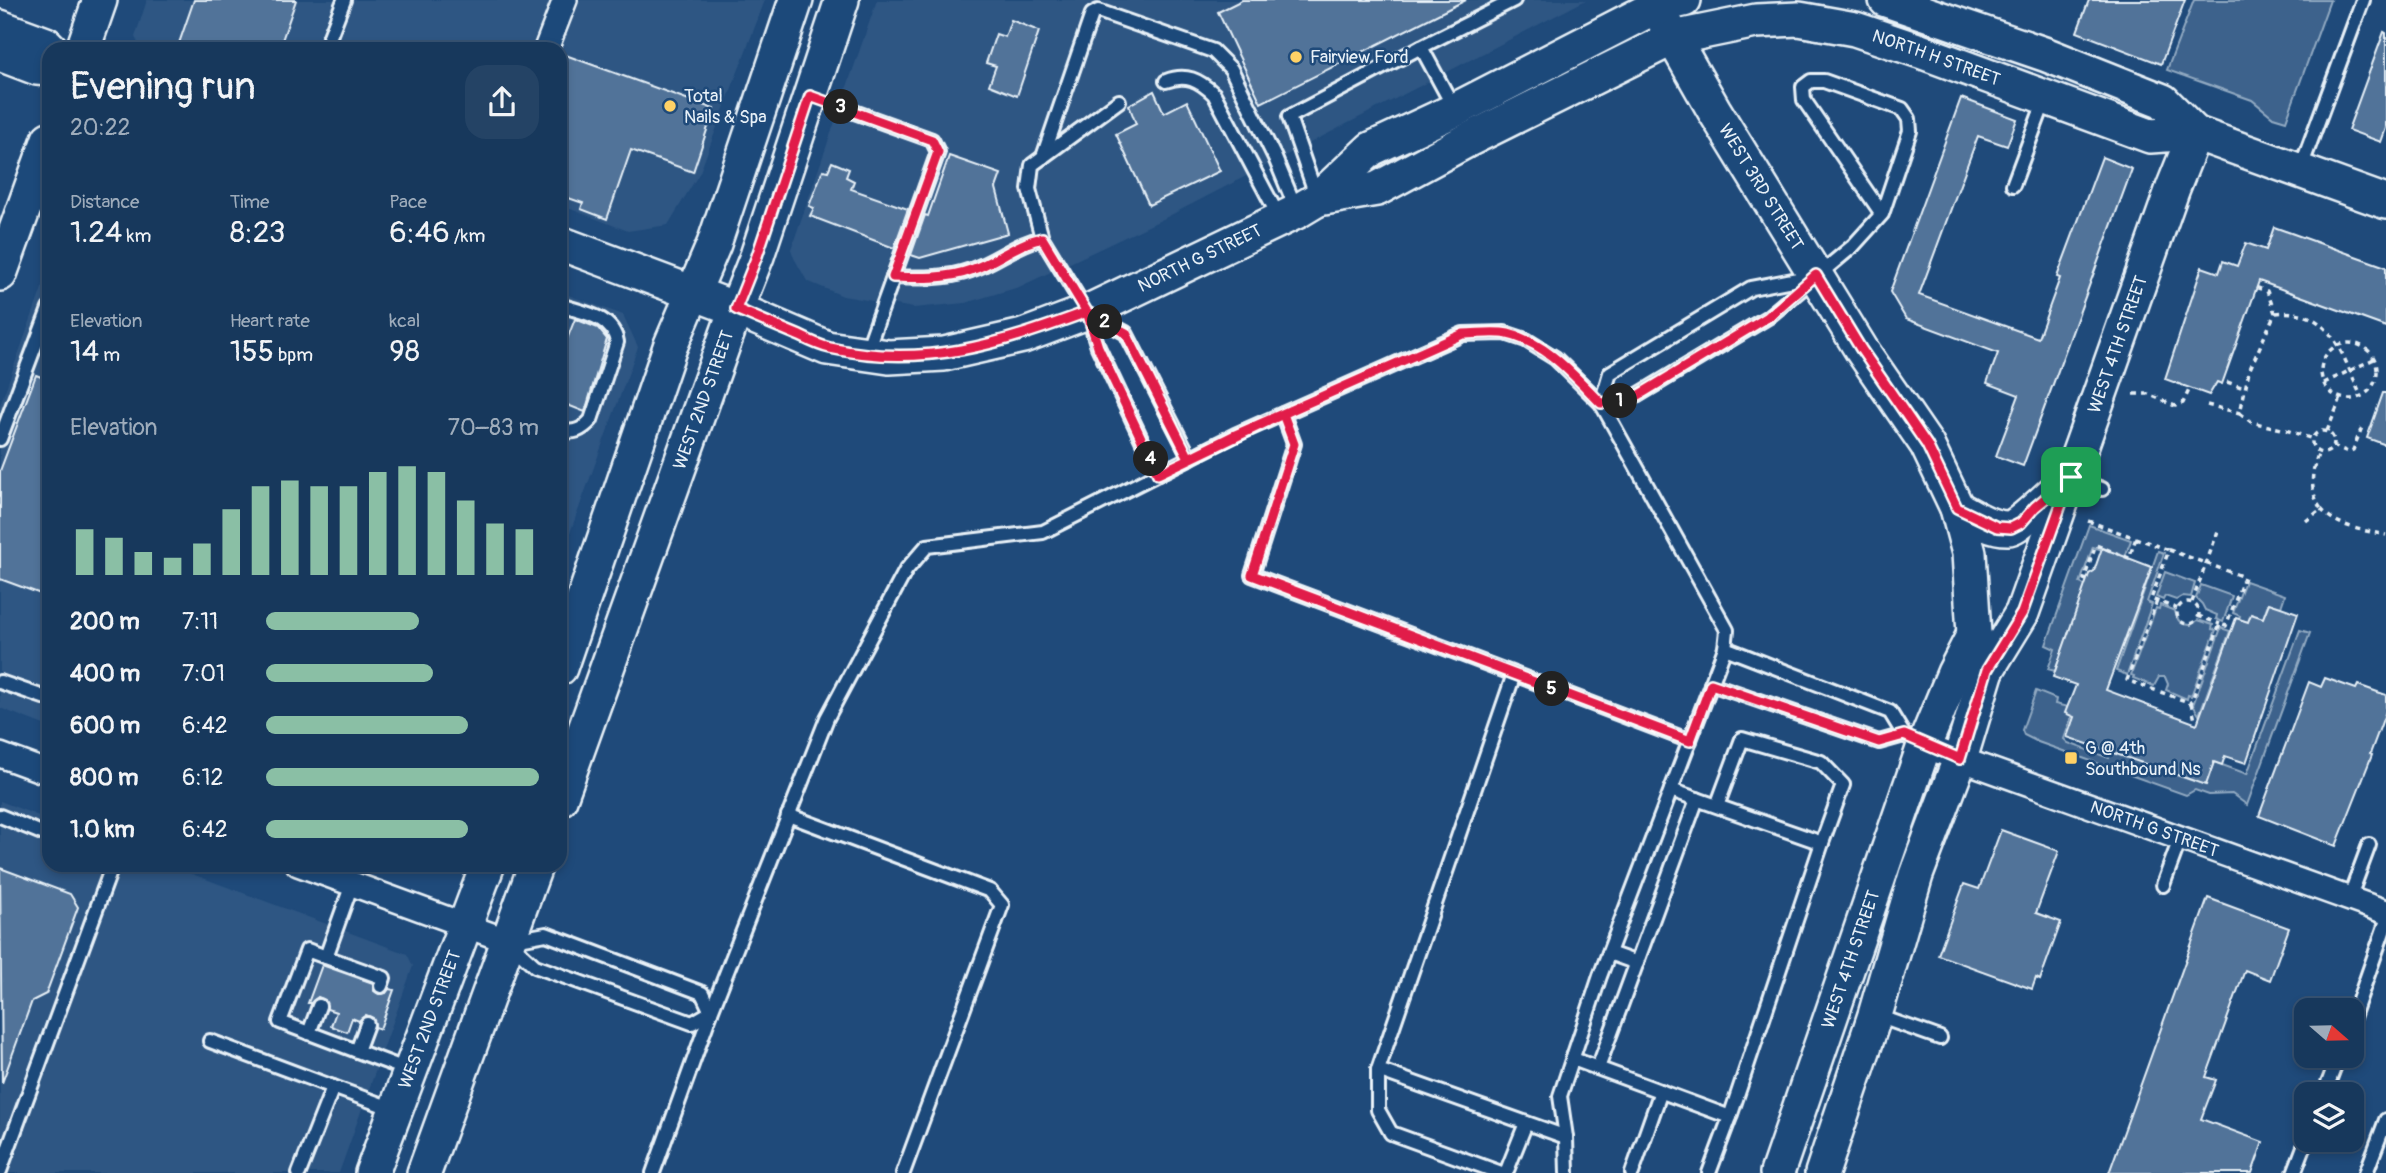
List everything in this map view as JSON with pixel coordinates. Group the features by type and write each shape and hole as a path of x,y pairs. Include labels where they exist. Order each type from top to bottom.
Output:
{"main road":[{"path":"85,42 100,0"},
{"path":"567,638 574,609 670,347 715,244 796,0"},
{"name":"WEST 2ND STREET","path":"567,780 757,256 842,0"},
{"name":"NORTH H STREET","path":"1886,0 2047,55 2163,101 2195,133"},
{"name":"NORTH G STREET","path":"567,246 736,309 827,348 888,357 944,354 1023,336 1087,312 1299,210 1377,189 1461,126 1661,2"},
{"name":"WEST 3RD STREET","path":"1661,2 1673,38 1861,349 1927,445 1957,508 1969,553 1974,634 1987,670"},
{"name":"NORTH H STREET","path":"1673,38 1756,21 1798,19 1854,29 2150,136 2195,133 2386,202"},
{"path":"0,27 42,43"},
{"name":"NORTH G STREET","path":"1461,126 1673,38"},
{"path":"0,54 42,68"},
{"name":"WEST 4TH STREET","path":"1987,670 2022,613 2195,133"},
{"path":"0,274 16,212 42,154"},
{"path":"1957,508 1997,527 2011,528 2021,523 2035,507 2071,477"},
{"path":"1914,741 1974,634"},
{"path":"1960,759 1987,670"},
{"name":"WEST 4TH STREET","path":"1777,1173 1914,741"},
{"name":"WEST 4TH STREET","path":"1822,1173 1875,1015 1916,875 1960,759"},
{"name":"WEST 2ND STREET","path":"372,1173 485,872"},
{"path":"424,1173 533,872"}],"street":[{"path":"549,42 565,0"},
{"name":"NORTH G STREET","path":"1914,741 2386,912"},
{"path":"0,755 42,770"},
{"path":"340,875 508,941"}],"lane":[{"path":"328,42 344,0"},
{"path":"1043,157 1092,14 1091,0"},
{"path":"1299,210 1289,117 1514,0"},
{"path":"2300,171 2364,0"},
{"path":"1092,14 1098,11 1213,51 1231,69 1299,210"},
{"path":"1421,47 1461,126"},
{"path":"1166,82 1177,77 1200,81 1214,93 1299,210"},
{"path":"1601,403 1629,401 1768,317 1860,241 1882,214 1910,131 1909,119 1902,109 1824,81 1811,81 1803,87 1804,100 1882,214"},
{"path":"810,96 932,140 938,152 866,354"},
{"path":"2013,186 2046,97"},
{"path":"1119,101 1032,165 1029,189 1042,238 1087,312 1098,347 1158,474"},
{"path":"893,277 925,278 970,271 1026,242 1042,238"},
{"path":"1601,403 1610,373 1751,288 1816,275"},
{"path":"567,307 606,321 614,330 617,342 591,420 583,429 567,432"},
{"path":"1087,312 1126,333 1189,458"},
{"path":"0,439 42,328"},
{"path":"653,1173 711,1012 827,718 906,570 927,546 1043,532 1189,458 1463,334 1505,333 1526,340 1555,358 1601,403 1727,630 1725,648 1609,953 1560,1096 1566,1137 1567,1173"},
{"path":"1283,414 1294,444 1252,575 1690,741"},
{"path":"2071,477 2102,488"},
{"path":"1725,648 1890,712 1914,741"},
{"path":"1514,674 1378,1070 1378,1110 1391,1133 1503,1173 1526,1123"},
{"path":"0,681 42,696"},
{"path":"1711,684 1879,742 1914,741"},
{"path":"1709,1173 1843,785 1821,762 1741,739 1717,806"},
{"path":"1671,790 1822,843"},
{"path":"1598,1068 1697,799"},
{"path":"788,814 989,891 1002,905 903,1173"},
{"path":"0,817 42,833"},
{"path":"2163,885 2180,839"},
{"path":"2349,899 2369,845"},
{"path":"0,1171 110,872"},
{"path":"332,962 340,875"},
{"path":"2360,998 2386,923"},
{"path":"508,941 546,934 702,993 711,1012"},
{"path":"508,941 534,966 692,1023 711,1012"},
{"path":"381,986 384,978 332,962 307,950 280,1022 411,1071"},
{"path":"1609,953 1637,963"},
{"path":"309,1033 319,1006"},
{"path":"1875,1015 1940,1038"},
{"path":"357,1051 367,1024"},
{"path":"210,1041 396,1110"},
{"path":"1573,1059 1730,1117"},
{"path":"1378,1070 1566,1137"},
{"path":"299,1173 333,1087"},
{"path":"1632,1173 1661,1091"},
{"path":"2366,1173 2382,1144 2386,1120"},
{"path":"2294,1173 2302,1152"}],"path":[{"path":"2255,287 2267,291 2276,313"},
{"path":"2276,313 2300,313 2321,322 2337,346 2361,396"},
{"path":"2240,413 2244,388 2260,343 2276,313"},
{"path":"2353,343 2362,346 2374,359 2377,368 2373,386 2361,396 2340,398 2328,390 2324,383 2322,363 2329,351 2337,346 2353,343"},
{"path":"2324,383 2374,359"},
{"path":"2375,380 2381,382"},
{"path":"2227,382 2244,388"},
{"path":"2134,394 2148,394 2175,406 2183,403 2190,388"},
{"path":"2326,432 2340,398"},
{"path":"2207,405 2240,413 2251,422 2313,439"},
{"path":"2333,446 2348,452 2353,450 2362,427"},
{"path":"2320,432 2326,432 2332,436 2333,446 2328,452 2319,452 2313,446 2313,439 2320,432"},
{"path":"2319,452 2312,476 2320,509 2330,519 2341,524 2386,535"},
{"path":"2306,521 2320,509"},
{"path":"2088,521 2244,577 2226,626 2198,616"},
{"path":"2192,602 2218,531"},
{"path":"2087,580 2084,579 2096,545 2129,558 2136,538"},
{"path":"2169,550 2151,599 2178,609"},
{"path":"2157,601 2127,680 2191,703"},
{"path":"2185,602 2192,602 2199,610 2198,616 2193,622 2183,622 2178,616 2178,609 2185,602"},
{"path":"2195,720 2191,703 2220,624"}],"shaded area":[{"path":"147,0 765,0 700,172 668,225 628,231 567,208 567,42 138,42 135,37"},
{"path":"877,0 1586,0 1163,219 1019,287 965,303 914,308 843,296 807,281 791,249"},
{"path":"2194,0 2330,0 2286,121 2273,117 2252,100 2167,70"},
{"path":"42,288 42,724 0,708 0,405"},
{"path":"567,295 623,315 638,347 567,541"},
{"path":"2089,525 2131,540 2125,557 2093,547 2080,583 2086,586 2055,671 2048,669 2055,649 2046,645"},
{"path":"2158,551 2164,553 2147,602 2152,604 2127,675 2116,671"},
{"path":"2165,572 2195,583 2191,597 2183,596 2176,600 2165,596 2163,600 2156,597"},
{"path":"2245,581 2285,595 2281,607 2268,603 2263,618 2248,622 2239,619 2240,616 2233,613"},
{"path":"2201,585 2232,596 2223,622 2216,619 2217,615 2205,610 2196,598"},
{"path":"2160,605 2175,611 2182,623 2191,625 2198,620 2213,625 2212,629 2216,630 2191,696 2188,695 2187,699 2166,690 2168,684 2165,677 2159,677 2154,686 2131,675 2156,608 2159,609"},
{"path":"2221,628 2230,631 2199,715 2193,705"},
{"path":"2300,630 2310,633 2247,805 2232,794 2209,795 2195,790 2186,795 2038,742 2024,735 2022,730 2036,691 2056,699 2055,704 2068,707 2072,716 2064,739 2068,743 2109,758 2111,752 2205,785 2214,762 2247,774"},
{"path":"0,801 42,817 42,872 187,872 407,954 413,966 339,1173 0,1173"}],"building":[{"path":"194,0 296,0 281,42 179,42"},
{"name":"Fairview Ford","path":"1242,0 1466,0 1261,103 1218,12"},
{"path":"2089,0 2185,0 2161,64 2077,32"},
{"path":"1011,20 1039,31 1017,96 989,85 996,66 986,63 996,34 1005,37"},
{"path":"2384,32 2386,128 2381,142 2348,130"},
{"path":"567,56 714,109 693,172 631,150 607,219 581,209 583,203 567,197"},
{"path":"1154,91 1164,113 1187,101 1220,171 1149,205 1116,134 1136,124 1129,105"},
{"path":"1961,98 2017,119 2007,146 1978,136 1919,295 2038,338 2060,278 2057,277 2102,157 2132,169 2023,466 1996,456 2019,395 1987,383 1998,353 1906,319 1890,292"},
{"path":"949,156 1001,174 996,188 1008,233 920,258 911,255 925,215 928,216"},
{"path":"832,162 849,169 846,177 854,181 851,189 908,209 894,248 810,216 814,208 809,206 823,170 828,171"},
{"path":"2274,227 2386,267 2386,327 2259,281 2222,384 2217,382 2209,395 2165,379 2202,267 2219,273 2223,261 2237,266 2246,243 2266,250"},
{"path":"575,319 598,328 607,339 585,412 567,405 567,339"},
{"path":"36,375 42,377 42,594 0,579 0,471"},
{"path":"2383,393 2386,393 2386,445 2367,438"},
{"path":"2102,548 2152,567 2106,690 2197,724 2236,618 2248,622 2251,614 2263,618 2269,603 2298,613 2246,763 2225,756 2222,765 2214,762 2206,785 2067,737 2074,717 2065,713 2076,685 2053,677 2089,574 2094,571"},
{"path":"2325,678 2356,689 2358,685 2386,695 2386,711 2370,754 2372,755 2336,846 2259,816 2309,682 2321,687"},
{"path":"2001,830 2059,851 2036,913 2061,922 2040,980 2036,978 2032,989 1938,955 1964,884 1979,889"},
{"path":"0,868 70,894 78,907 46,994 32,1001 2,1083"},
{"path":"2208,898 2289,928 2270,980 2245,970 2206,1077 2216,1080 2201,1119 2263,1142 2252,1173 2109,1173"},
{"path":"322,965 373,983 374,991 379,994 386,993 389,989 394,990 380,1029 375,1027 373,1018 366,1015 359,1021 352,1018 347,1032 331,1026 336,1012 327,1009 325,1000 318,997 308,1003"}],"place":[{"name":"Fairview Ford","path":"1296,57"},
{"name":"Total Nails & Spa","path":"670,106"},
{"name":"G @ 4th Southbound Ns","path":"2071,758"}],"route":[{"path":"2071,477 2022,613 1987,670 1960,759 1924,746 1904,735 1879,742 1711,684 1690,741 1252,575 1294,444 1283,414 1158,474 1098,347 1087,312 1042,238 1026,242 970,271 925,278 893,277 938,152 932,140 810,96 757,256 736,309 827,348 888,357 944,354 1023,336 1087,312 1126,333 1189,458 1235,435 1463,334 1505,333 1526,340 1555,358 1601,403 1629,401 1768,317 1816,275 1861,349 1927,445 1957,508 1997,527 2011,528 2021,523 2035,507 2071,477"}]}
